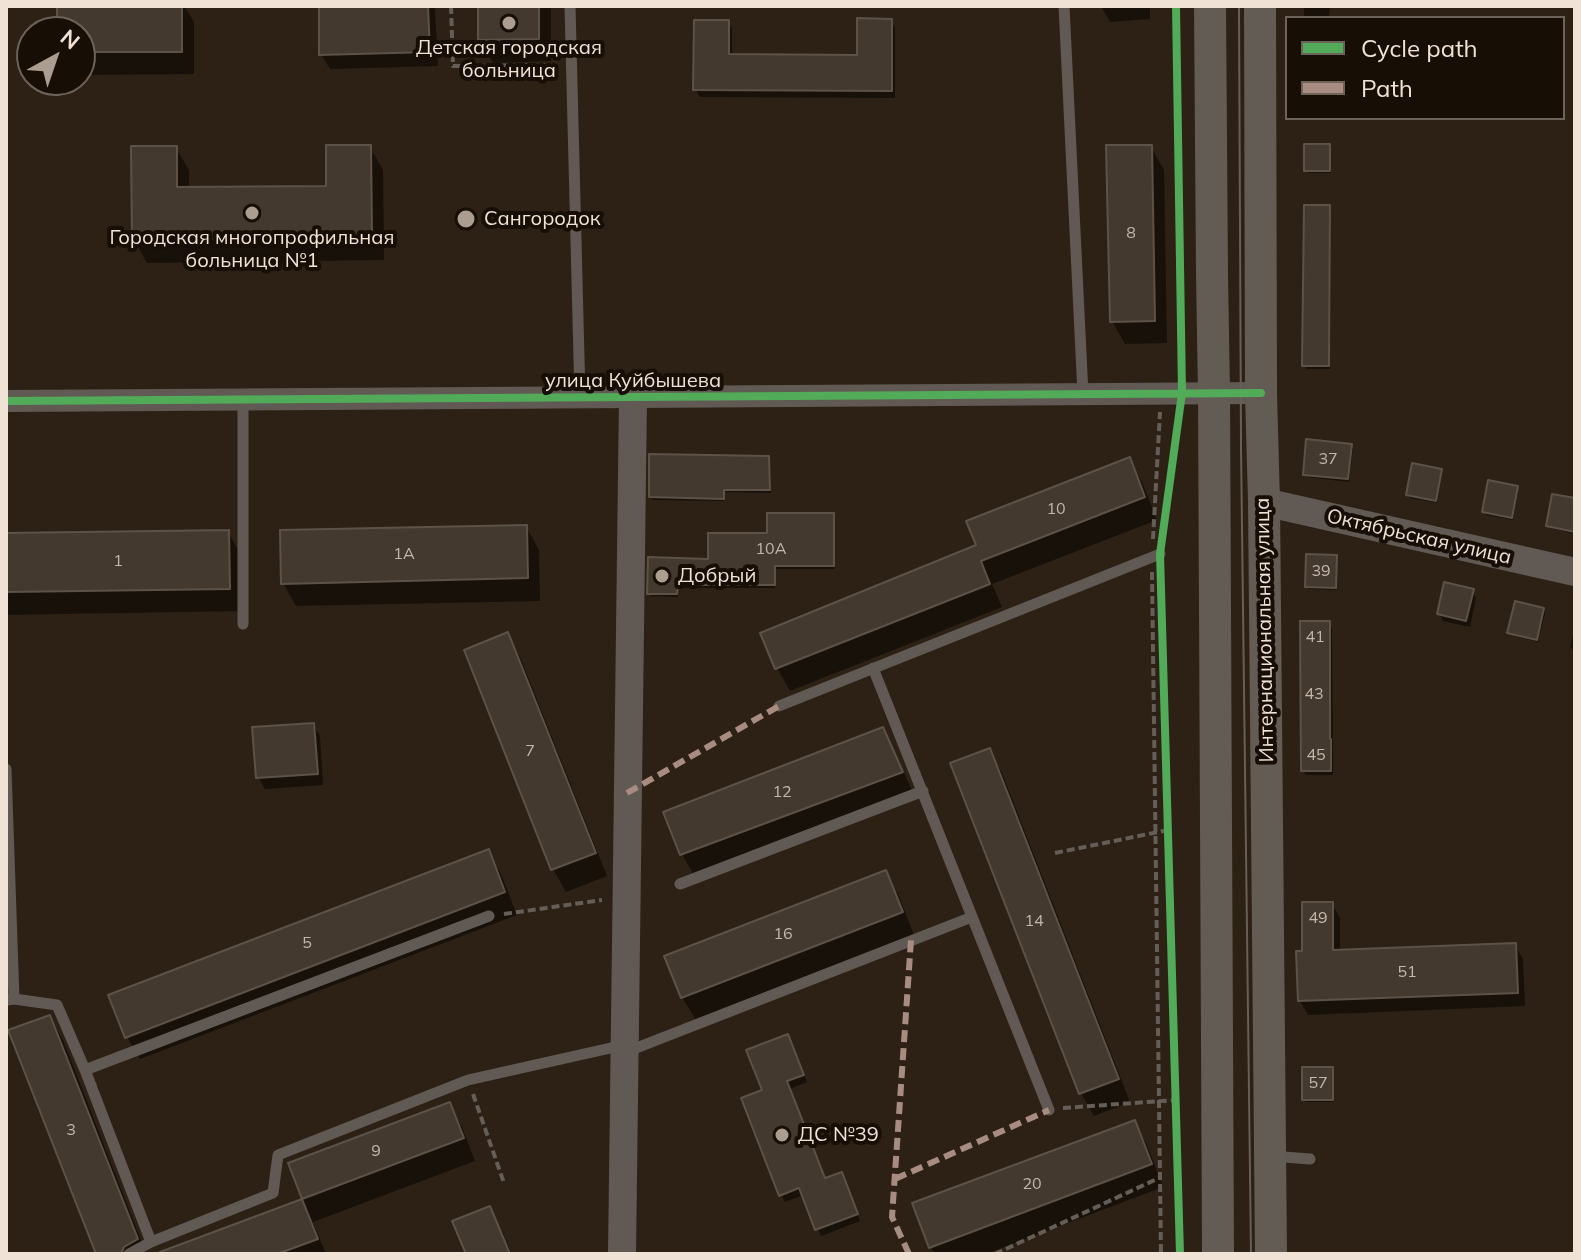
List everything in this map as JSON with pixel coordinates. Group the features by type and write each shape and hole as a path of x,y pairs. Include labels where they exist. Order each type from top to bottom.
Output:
{"main road":[{"path":"1210,6 1218,1254"},
{"name":"Интернациональная улица","path":"1260,6 1261,393 1271,1254"}],"street":[{"name":"улица Куйбышева","path":"6,401 1261,393"},
{"path":"622,1254 633,397"},
{"name":"Октябрьская улица","path":"1264,502 1575,572"}],"lane":[{"path":"570,6 580,397"},
{"path":"1064,6 1083,394"},
{"path":"243,400 243,624"},
{"path":"779,706 1156,556"},
{"path":"873,668 1049,1110"},
{"path":"6,769 10,999 57,1005 151,1242"},
{"path":"680,884 923,791"},
{"path":"85,1070 489,916"},
{"path":"129,1254 151,1242 273,1193 278,1155 468,1080 624,1049 972,917"},
{"path":"1270,1156 1310,1159"}],"path":[{"path":"451,6 453,66 572,65"},
{"path":"1161,1254 1154,834 1156,556 1162,394"},
{"path":"1163,676 1156,556 1164,525"},
{"path":"1167,814 1168,845"},
{"path":"1055,853 1168,830"},
{"path":"489,916 626,897"},
{"path":"468,1080 504,1183"},
{"path":"1175,1084 1176,1116"},
{"path":"1049,1110 1176,1100"},
{"path":"995,1254 1159,1178"}],"building":[{"path":"57,6 182,6 182,52 96,52 96,16 57,16"},
{"path":"319,6 428,6 430,52 319,55"},
{"name":"Детская городская больница","path":"478,6 539,6 539,39 478,40"},
{"path":"857,18 892,19 892,91 693,90 694,20 729,20 729,54 857,55"},
{"path":"1304,144 1330,144 1330,171 1304,171"},
{"name":"Городская многопрофильная больница №1","path":"326,145 371,145 372,238 132,240 131,146 177,146 177,187 326,186"},
{"path":"1106,145 1152,145 1155,321 1110,322"},
{"path":"1304,205 1330,205 1329,366 1302,366"},
{"path":"1306,439 1352,444 1348,479 1303,475"},
{"path":"649,454 769,456 770,490 724,490 724,499 649,497"},
{"path":"1130,457 1145,497 981,561 990,584 775,669 760,633 976,545 966,521"},
{"path":"1412,463 1442,469 1436,501 1406,495"},
{"path":"1488,480 1518,486 1512,518 1482,512"},
{"path":"1552,494 1575,498 1575,532 1546,526"},
{"path":"767,513 834,513 834,566 775,566 775,585 678,585 677,594 647,594 648,557 708,559 708,533 767,533"},
{"path":"527,525 528,578 281,584 280,530"},
{"path":"229,530 230,589 6,592 6,533"},
{"path":"1306,554 1337,555 1336,588 1305,587"},
{"path":"1444,582 1474,589 1466,621 1437,614"},
{"path":"1515,601 1544,608 1537,640 1507,633"},
{"path":"1300,621 1330,621 1331,771 1301,771"},
{"path":"508,632 596,853 551,870 464,650"},
{"path":"314,723 318,774 256,778 252,727"},
{"path":"883,727 903,772 680,855 663,812"},
{"path":"990,748 1119,1079 1079,1094 950,763"},
{"path":"489,849 505,892 125,1038 108,995"},
{"path":"886,870 903,912 681,998 664,956"},
{"path":"1302,902 1333,902 1333,950 1516,943 1518,993 1298,1001 1296,951 1302,951"},
{"path":"50,1015 138,1239 124,1247 121,1254 96,1254 8,1030"},
{"name":"ДС №39","path":"788,1034 804,1075 787,1081 825,1178 842,1172 858,1214 815,1230 799,1188 779,1196 741,1098 762,1090 746,1050"},
{"path":"1302,1067 1333,1067 1333,1100 1302,1100"},
{"path":"450,1102 464,1138 302,1199 288,1163"},
{"path":"1135,1120 1152,1164 929,1248 912,1203"},
{"path":"302,1199 318,1239 277,1254 160,1254 160,1252"},
{"path":"490,1206 510,1254 466,1254 452,1221"}],"tram line":[{"path":"1239,6 1251,1254"}],"marked path":[{"path":"627,793 779,706"},
{"path":"909,1254 892,1217 911,940"},
{"path":"895,1179 1049,1110"}],"cycle path":[{"path":"1176,6 1182,393 1160,554 1180,1254"},
{"path":"6,401 1261,393"}],"place":[{"name":"Детская городская больница","path":"509,23"},
{"name":"Городская многопрофильная больница №1","path":"252,213"},
{"name":"Сангородок","path":"466,219"},
{"name":"Добрый","path":"662,576"},
{"name":"ДС №39","path":"782,1135"}]}
